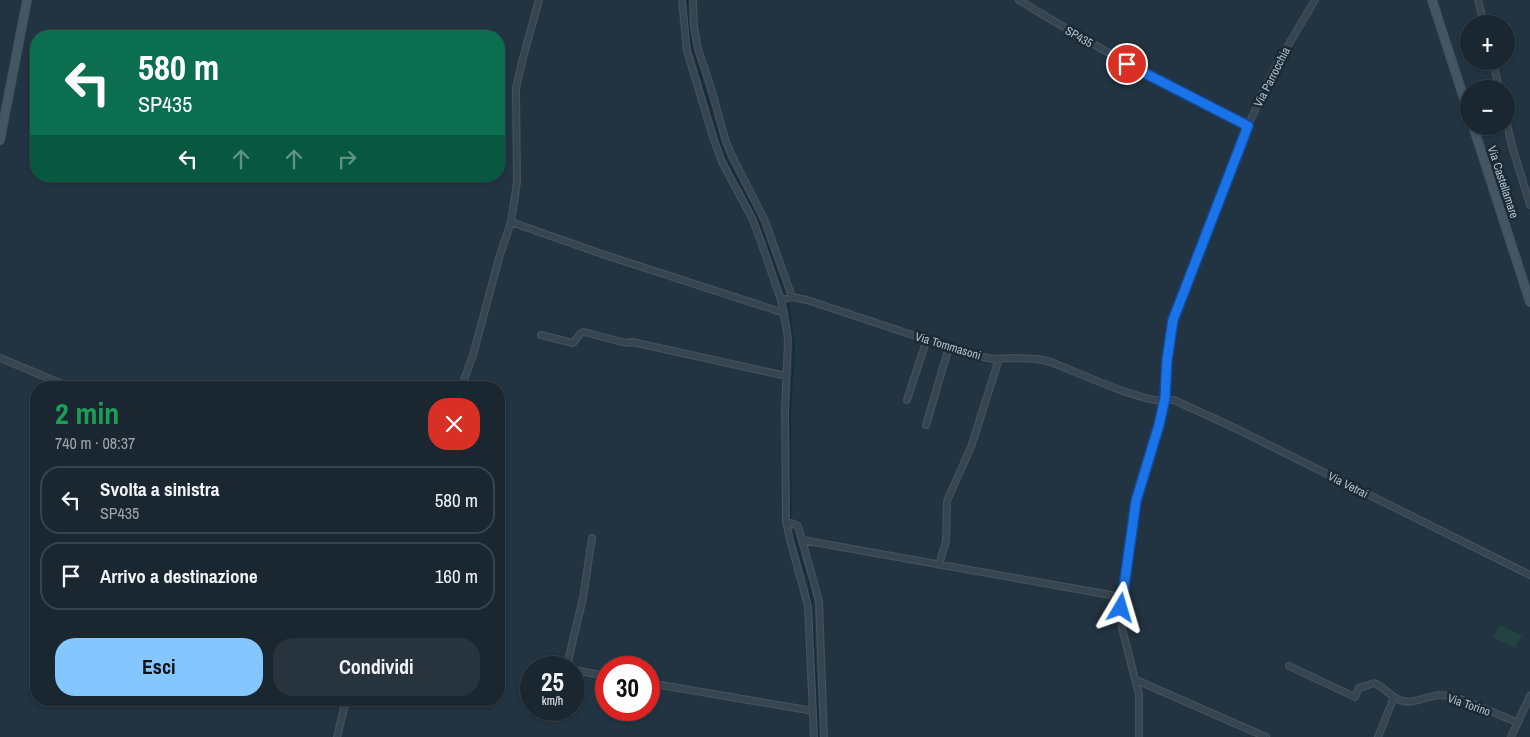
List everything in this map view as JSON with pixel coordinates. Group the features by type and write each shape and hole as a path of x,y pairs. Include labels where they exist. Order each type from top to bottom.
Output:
{"main road":[{"path":"0,140 27,0"},
{"path":"1432,0 1460,86"},
{"name":"Via Castellamare","path":"1476,135 1530,302"}],"street":[{"path":"464,381 473,355 499,258 511,222 517,182 516,88 539,0"},
{"path":"682,0 686,44 719,154 752,218 787,298"},
{"path":"693,0 694,27 699,56 711,88 729,149 765,221 787,298 784,313 788,340 786,376 790,540 808,606 814,737"},
{"name":"SP435","path":"1019,0 1078,37 1127,64 1248,126"},
{"name":"Via Parrocchia","path":"1141,736 1139,695 1122,628 1122,597 1136,501 1159,425 1165,398 1167,360 1173,320 1248,126 1277,64 1315,0"},
{"path":"1478,0 1482,15"},
{"path":"690,59 699,56"},
{"path":"1509,135 1530,205"},
{"path":"511,222 605,255 784,313"},
{"name":"Via Tommasoni","path":"787,298 927,339 973,355 999,359 1038,359 1051,362 1137,394 1158,400 1165,398"},
{"path":"541,335 573,343 584,332 626,343 632,342 786,376"},
{"path":"907,400 927,339"},
{"path":"926,425 949,347"},
{"path":"0,358 55,381"},
{"path":"939,565 946,541 947,501 971,447 999,359"},
{"name":"Via Vetrai","path":"1165,398 1174,400 1246,434 1530,576"},
{"path":"790,522 798,526 819,601 824,737"},
{"path":"569,656 583,598 592,538"},
{"path":"802,540 1122,597"},
{"name":"Via Torino","path":"1289,666 1355,696 1359,688 1374,683 1405,702 1431,696 1450,696 1518,723"},
{"path":"1136,680 1266,737"},
{"path":"660,685 813,711"},
{"path":"1512,737 1530,696"},
{"path":"1378,737 1394,697"},
{"path":"337,737 345,706"}],"green space":[{"path":"1499,625 1522,635 1516,648 1493,638"}],"waterway":[{"path":"687,0 688,25 692,46 724,154 756,215 786,296"},
{"path":"787,301 794,350 790,415 791,528 809,584 812,604 819,737"}],"route":[{"path":"1121,608 1138,490 1159,425 1165,398 1167,360 1173,320 1248,126 1127,64"}]}
